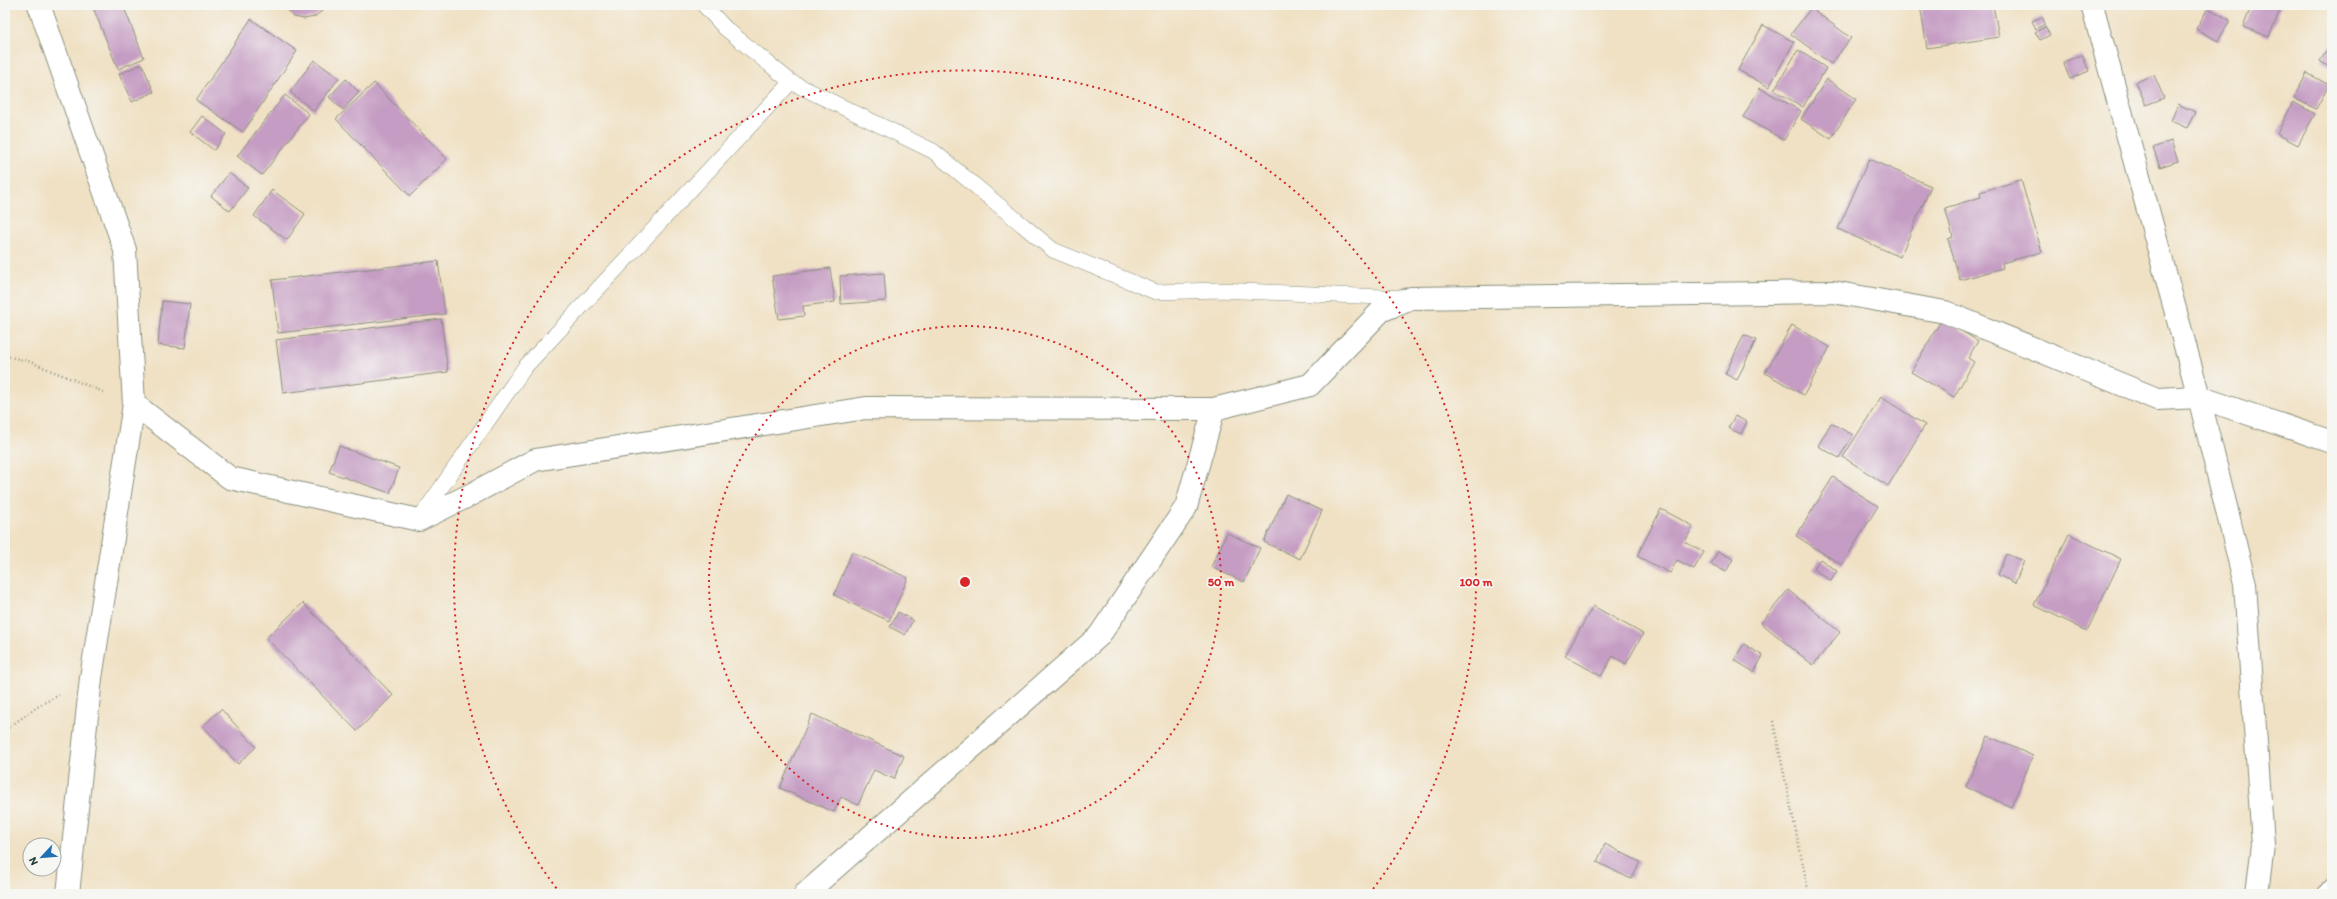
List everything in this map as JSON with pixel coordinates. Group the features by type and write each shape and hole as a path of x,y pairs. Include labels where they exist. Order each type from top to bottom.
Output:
{"street":[{"path":"39,5 125,250 134,404 91,678 68,894"},
{"path":"2092,5 2199,397 2245,584 2263,844 2257,894"},
{"path":"134,404 230,478 419,520 470,495 535,460 866,408 1214,409 1310,385 1381,312 1412,298 1833,292 1945,312 2157,399 2199,397 2332,442"},
{"path":"805,894 1098,636 1186,507 1214,409"},
{"path":"2329,894 2332,890"}],"lane":[{"path":"704,5 725,28 791,82 933,151 1052,250 1156,292 1218,290 1412,298"},
{"path":"419,520 525,367 791,82"}],"path":[{"path":"5,356 28,362 134,404"},
{"path":"5,730 40,705 91,678"},
{"path":"1772,721 1809,894"}],"building":[{"path":"92,5 123,5 144,58 118,69"},
{"path":"283,5 324,5 322,11 314,17 304,19 294,17"},
{"path":"1920,5 1993,5 1999,37 1927,48"},
{"path":"2252,5 2282,5 2269,37 2243,27"},
{"path":"1811,8 1851,38 1831,64 1791,34"},
{"path":"2208,8 2230,20 2218,41 2196,29"},
{"path":"2042,17 2045,24 2036,29 2032,21"},
{"path":"251,19 297,51 243,132 196,100"},
{"path":"1763,25 1794,42 1769,87 1738,70"},
{"path":"2045,27 2050,35 2040,40 2035,32"},
{"path":"2332,43 2332,69 2320,61"},
{"path":"1798,50 1826,68 1803,107 1774,90"},
{"path":"2082,55 2089,71 2070,79 2063,62"},
{"path":"314,60 339,78 314,111 290,92"},
{"path":"142,64 154,92 132,102 119,74"},
{"path":"2307,73 2329,85 2316,109 2294,98"},
{"path":"2154,75 2164,98 2146,105 2136,82"},
{"path":"346,79 359,92 343,110 329,97"},
{"path":"1827,79 1856,99 1831,139 1801,119"},
{"path":"374,83 447,159 410,196 336,119"},
{"path":"1760,88 1801,111 1784,140 1743,117"},
{"path":"285,95 309,114 262,175 237,156"},
{"path":"2293,102 2315,114 2298,145 2277,134"},
{"path":"2178,104 2195,112 2187,128 2171,121"},
{"path":"202,116 226,134 214,150 190,132"},
{"path":"2171,141 2178,161 2160,167 2153,148"},
{"path":"1869,159 1931,186 1900,257 1838,229"},
{"path":"229,173 248,188 230,211 211,196"},
{"path":"2021,180 2042,252 2002,263 2003,268 1960,280 1948,239 1953,237 1945,208 1981,197 1980,192"},
{"path":"272,190 305,214 287,240 254,216"},
{"path":"438,261 445,314 278,333 272,280"},
{"path":"830,268 835,302 803,306 804,316 779,319 772,276"},
{"path":"884,273 886,301 841,304 840,276"},
{"path":"162,301 190,304 185,348 158,345"},
{"path":"441,319 448,372 283,393 276,340"},
{"path":"1942,319 1978,341 1968,358 1974,362 1954,397 1911,372"},
{"path":"1792,325 1830,347 1804,395 1765,373"},
{"path":"1744,335 1756,340 1737,380 1725,374"},
{"path":"1881,397 1925,425 1888,486 1843,457"},
{"path":"1735,416 1747,422 1741,434 1728,428"},
{"path":"1831,423 1853,435 1839,458 1818,446"},
{"path":"339,446 399,468 390,493 329,472"},
{"path":"1833,477 1878,506 1842,565 1796,536"},
{"path":"1286,494 1322,511 1300,559 1264,542"},
{"path":"1661,509 1693,526 1685,542 1704,552 1694,569 1677,560 1670,573 1637,556"},
{"path":"1227,533 1260,548 1244,582 1211,567"},
{"path":"2069,534 2121,559 2087,631 2034,605"},
{"path":"1718,551 1733,559 1726,572 1711,564"},
{"path":"852,552 908,578 889,621 834,595"},
{"path":"2006,554 2024,561 2015,583 1998,575"},
{"path":"1820,559 1837,571 1831,581 1813,569"},
{"path":"1788,590 1840,632 1813,665 1761,623"},
{"path":"303,603 393,695 357,731 266,638"},
{"path":"1593,606 1643,634 1626,664 1613,656 1601,676 1565,656"},
{"path":"898,612 913,620 905,635 890,627"},
{"path":"1744,644 1763,656 1754,672 1734,660"},
{"path":"221,709 256,747 238,764 203,726"},
{"path":"812,714 904,756 894,779 874,770 858,805 841,797 834,812 780,788"},
{"path":"1988,736 2033,756 2011,807 1966,787"},
{"path":"1605,844 1640,862 1631,879 1597,862"}]}
